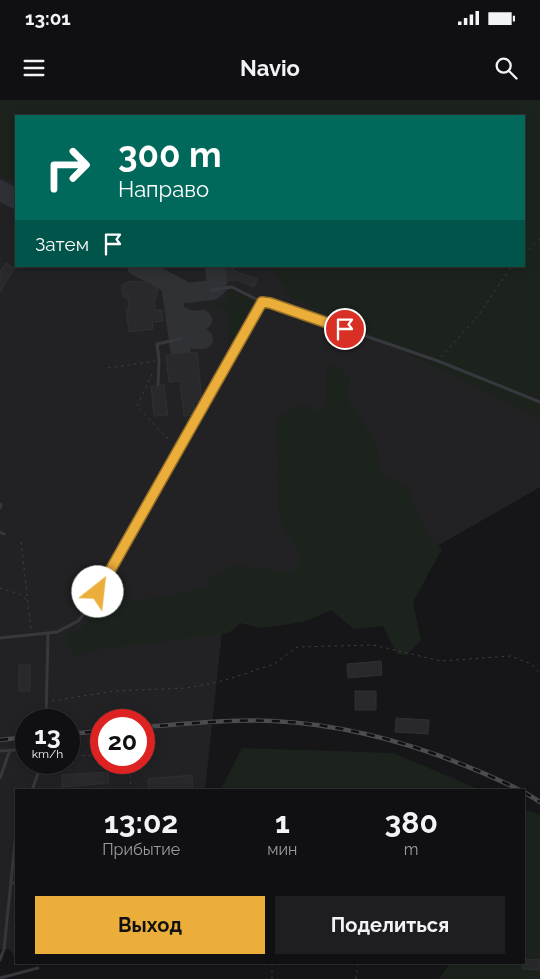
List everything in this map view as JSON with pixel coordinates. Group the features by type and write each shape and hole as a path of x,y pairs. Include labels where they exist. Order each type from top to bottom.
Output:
{"lane":[{"path":"212,290 232,287 262,302 270,303 438,362 540,402"},
{"path":"0,638 57,632 78,621 89,608 262,302"},
{"path":"158,385 159,360 157,344 180,339"},
{"path":"46,709 48,634"},
{"path":"0,778 10,750"},
{"path":"0,751 15,750"},
{"path":"32,789 38,774"},
{"path":"0,960 4,949 15,841"},
{"path":"10,883 15,883"},
{"path":"0,978 38,968"}],"path":[{"path":"525,253 540,238"},
{"path":"438,362 478,316 511,267"},
{"path":"108,368 159,360"},
{"path":"158,365 137,406 167,438 171,434"},
{"path":"21,542 32,635"},
{"path":"0,588 19,594 28,600"},
{"path":"46,702 114,691 187,688 226,680 274,664 297,647 373,645 441,661 511,656 531,664 540,673"},
{"path":"130,774 131,789"},
{"path":"272,964 272,979"},
{"path":"356,979 358,964"}],"shaded area":[{"path":"0,100 540,100 540,487 392,572 225,604 205,789 15,789 15,958 9,949 0,949"},
{"path":"0,100 540,100 540,418 287,295 274,267 525,267 525,115 15,115 15,183 0,175"},
{"path":"235,287 256,297 229,346 227,308 217,308 217,302 228,301 227,288"},
{"path":"337,365 350,379 347,399 376,443 381,474 407,487 427,535 442,549 413,602 421,640 407,655 397,654 383,626 354,629 331,610 304,622 260,628 240,623 229,633 94,650 80,656 73,654 65,641 66,634 79,631 101,610 114,605 206,589 208,580 233,565 292,573 299,567 302,557 282,526 278,507 277,419 302,403 319,412 326,406 327,366"},
{"path":"242,748 393,753 479,789 221,789"},
{"path":"525,808 540,815 540,979 439,979 448,966 445,964 525,964"}],"building":[{"path":"6,263 15,268 0,292 0,272"},
{"path":"226,267 233,267 234,271 257,279 254,287 238,280 227,281"},
{"path":"130,281 151,283 157,288 157,297 154,300 155,310 162,310 163,321 152,322 153,329 129,332 126,309 129,309 128,299 124,297 122,286"},
{"path":"197,352 202,401 194,402 194,415 184,416 180,381 169,382 166,355"},
{"path":"164,385 168,415 154,416 151,386 158,388"},
{"path":"381,661 382,675 348,678 347,664"},
{"path":"19,665 30,665 30,691 19,691"},
{"path":"355,691 376,691 376,710 355,710"},
{"path":"396,718 429,720 428,734 395,732"},
{"path":"108,774 109,783 62,787 62,775"},
{"path":"192,775 193,789 149,789 148,779"},
{"path":"525,959 540,960 540,970 522,969"}],"taxiway":[{"path":"0,190 15,198"},
{"path":"139,267 188,293 212,290 216,287 215,269"},
{"path":"171,285 181,354"},
{"path":"176,314 190,321 202,320"},
{"path":"179,331 192,339 203,339"}],"railway":[{"path":"155,726 208,722 273,721 337,728 400,743 431,753 491,776 518,789"},
{"path":"80,733 90,732"},
{"path":"0,740 15,738"},
{"path":"525,793 540,802"}],"route":[{"path":"98,592 262,302 270,303 345,329"}]}
